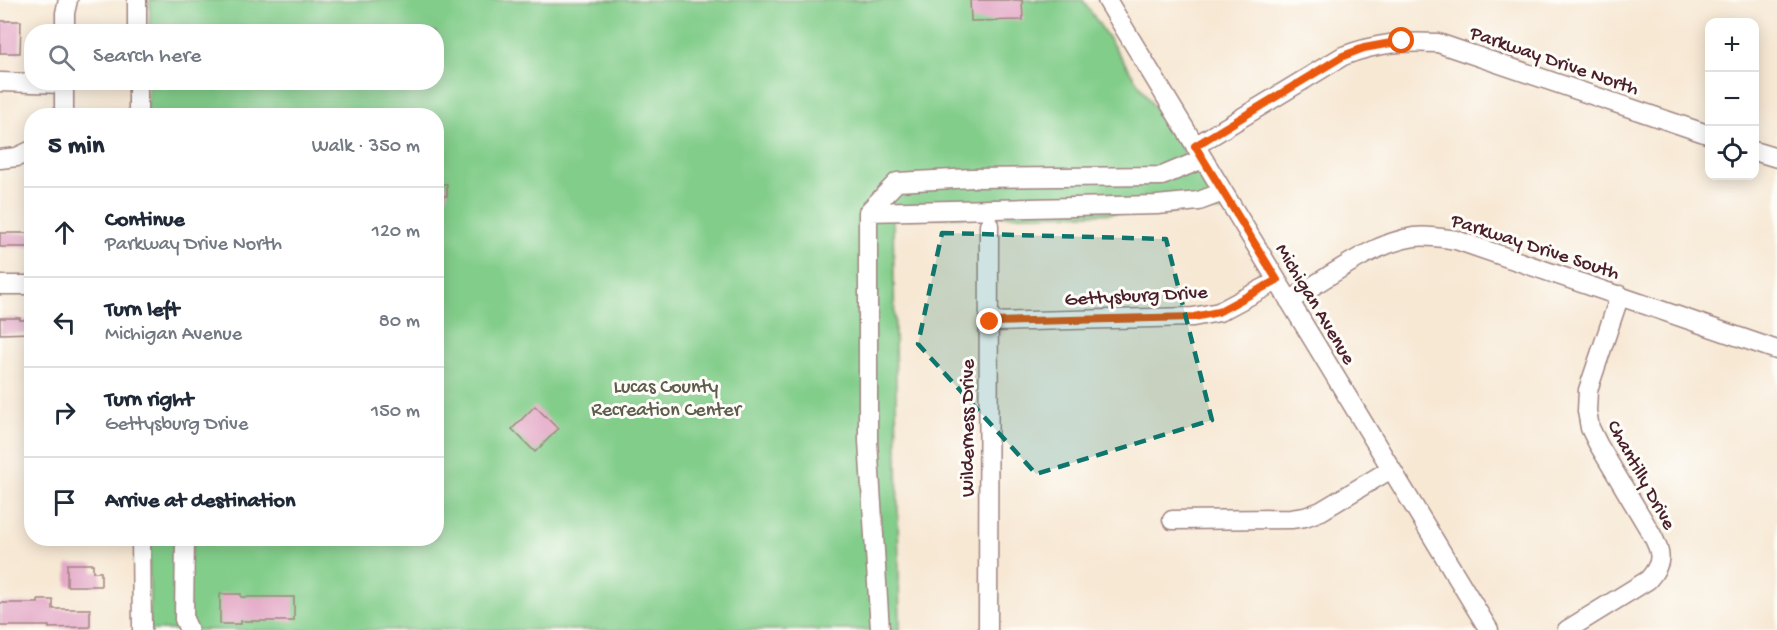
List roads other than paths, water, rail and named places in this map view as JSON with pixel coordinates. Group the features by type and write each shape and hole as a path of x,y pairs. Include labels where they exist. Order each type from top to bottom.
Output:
{"street":[{"path":"65,24 68,0"},
{"path":"137,0 137,24"},
{"name":"Michigan Avenue","path":"1108,0 1489,630"},
{"name":"Parkway Drive North","path":"867,212 897,182 972,178 1162,176 1343,56 1364,48 1402,41 1438,43 1705,133"},
{"path":"0,82 24,82"},
{"path":"64,90 64,108"},
{"path":"138,90 138,108"},
{"path":"1759,152 1777,158"},
{"path":"0,159 24,154"},
{"path":"924,210 925,181"},
{"path":"880,630 868,441 867,212 1157,205 1199,201 1223,192"},
{"name":"Wilderness Drive","path":"988,630 989,225"},
{"name":"Parkway Drive South","path":"1289,301 1368,252 1386,244 1416,237 1434,237 1456,240 1777,350"},
{"name":"Gettysburg Drive","path":"990,322 1194,317 1218,312 1277,280"},
{"path":"0,285 24,285"},
{"name":"Chantilly Drive","path":"1567,630 1648,580 1658,569 1660,558 1658,546 1590,428 1587,411 1588,390 1620,295"},
{"path":"1172,520 1305,517 1321,511 1391,470"},
{"path":"141,546 142,630"},
{"path":"185,546 184,619 189,630"}],"park label":[{"name":"Lucas County Recreation Center","path":"666,396"}]}
